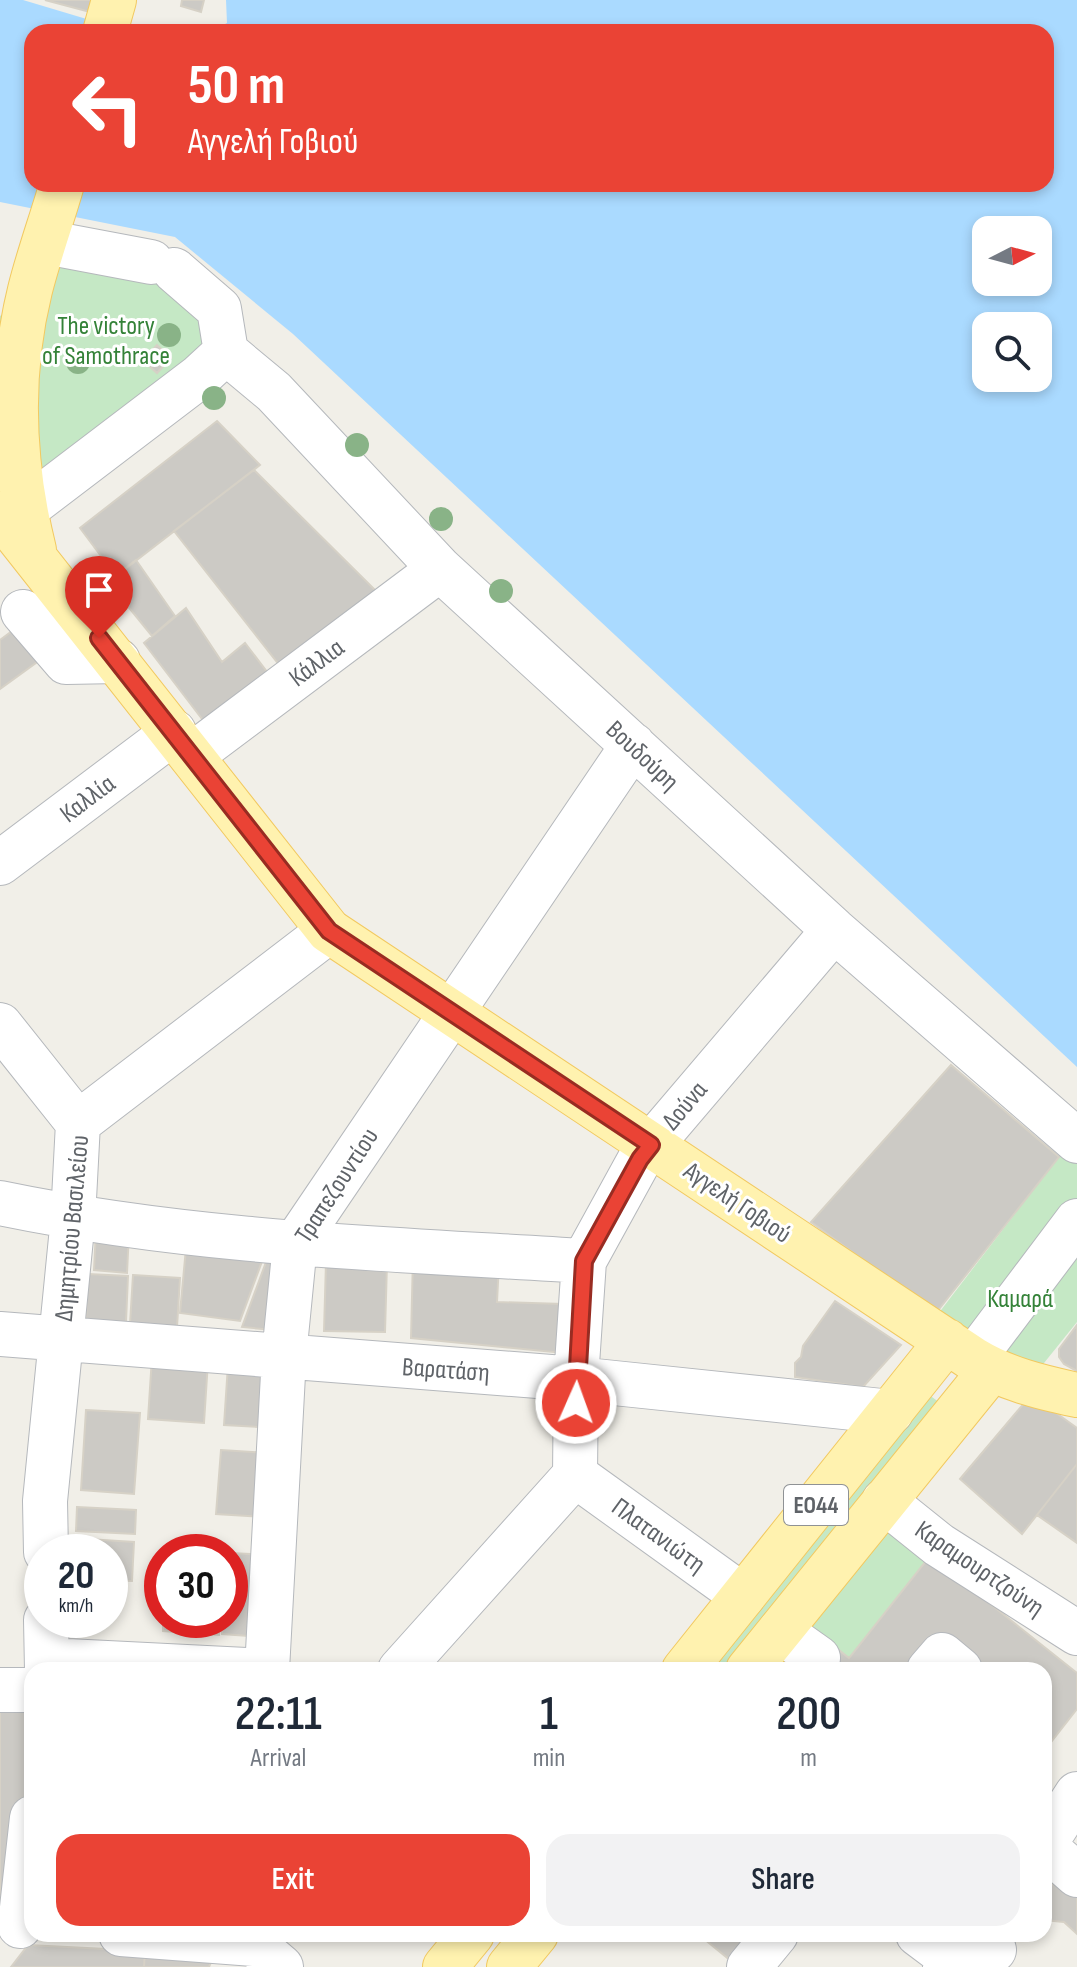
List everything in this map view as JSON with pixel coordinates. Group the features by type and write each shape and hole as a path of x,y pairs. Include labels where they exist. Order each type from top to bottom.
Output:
{"main road":[{"path":"107,24 114,0"},
{"path":"12,512 16,448 8,377 11,307 47,236 60,192"},
{"name":"Αγγελή Γοβιού","path":"12,512 35,557 329,931 970,1356 1030,1385 1077,1395"},
{"name":"ΕΟ44","path":"690,1662 891,1412 970,1356"},
{"name":"ΕΟ44","path":"755,1662 884,1501 970,1356"},
{"path":"445,1967 465,1942"},
{"path":"509,1967 529,1942"}],"street":[{"path":"12,512 200,376 226,352 219,309 162,266 47,236"},
{"name":"Βουδούρη","path":"226,352 274,392 440,569 834,930 1077,1141"},
{"name":"Κάλλια","path":"183,744 379,615 440,569"},
{"path":"23,612 66,662 118,661"},
{"name":"Καλλία","path":"0,863 183,744"},
{"name":"Τραπεζουντίου","path":"267,1662 284,1356 295,1244 633,745"},
{"name":"Δούνα","path":"575,1475 576,1379 584,1261 640,1159 834,930"},
{"name":"Δημητρίου Βασιλείου","path":"46,1534 45,1501 73,1218 78,1123 329,931"},
{"path":"0,1025 78,1123"},
{"path":"0,1203 73,1218 295,1244 584,1261"},
{"path":"970,1356 1077,1221"},
{"name":"Βαρατάση","path":"0,1334 576,1379 891,1412"},
{"path":"407,1662 575,1475"},
{"name":"Πλατανιώτη","path":"575,1475 743,1596"},
{"name":"Καραμουρτζούνη","path":"884,1501 939,1545 1077,1633"},
{"path":"780,1631 818,1658"},
{"path":"936,1662 942,1655 950,1662"},
{"path":"0,1690 24,1675"},
{"path":"1052,1833 1076,1798"},
{"path":"1052,1852 1077,1875"},
{"path":"21,1930 24,1899"},
{"path":"228,1942 255,1944"},
{"path":"749,1967 769,1942"},
{"path":"938,1953 1003,1950"}],"green space":[{"name":"The victory of Samothrace","path":"45,242 151,262 226,352 0,514 0,316 17,304"},
{"name":"Καμαρά","path":"1073,1138 1077,1142 1077,1322 1040,1368 1005,1354 938,1314"},
{"path":"913,1383 955,1414 885,1501 930,1556 849,1658 835,1662 689,1662"}],"water":[{"path":"0,0 23,0 103,24 24,24 24,192 1054,192 1054,24 225,24 226,0 1077,0 1077,1067 293,334 175,237 0,202"}],"building":[{"path":"45,0 98,0 94,13"},
{"path":"182,0 204,0 201,12 181,6"},
{"path":"157,345 171,358 157,373 143,361"},
{"path":"217,421 260,465 116,576 80,528"},
{"path":"254,470 377,592 284,671 174,531"},
{"path":"136,560 175,616 152,636 108,582"},
{"path":"186,608 222,662 245,643 271,677 209,728 144,643"},
{"path":"35,614 58,647 0,689 0,640"},
{"path":"951,1065 1059,1157 936,1313 811,1222"},
{"path":"96,1230 129,1232 127,1273 94,1270"},
{"path":"186,1248 264,1256 240,1321 180,1313"},
{"path":"269,1254 290,1260 284,1331 242,1327"},
{"path":"413,1257 499,1263 497,1302 563,1304 563,1353 411,1338"},
{"path":"326,1262 387,1263 385,1332 324,1331"},
{"path":"88,1274 128,1276 126,1322 86,1320"},
{"path":"133,1275 180,1278 177,1327 130,1324"},
{"path":"835,1301 901,1345 863,1387 795,1377 795,1363 801,1357 803,1346"},
{"path":"1077,1325 1077,1371 1064,1364 1059,1357 1059,1349"},
{"path":"152,1357 208,1361 204,1423 148,1419"},
{"path":"228,1365 279,1368 276,1428 224,1425"},
{"path":"1031,1395 1077,1428 1077,1464 1022,1534 960,1479"},
{"path":"86,1410 140,1413 134,1494 81,1490"},
{"path":"221,1450 269,1453 266,1517 216,1514"},
{"path":"1077,1464 1077,1543 1037,1515"},
{"path":"77,1507 136,1510 135,1534 76,1531"},
{"path":"128,1542 134,1542 132,1581 128,1581"},
{"path":"248,1554 268,1555 263,1637 248,1636"},
{"path":"930,1556 1077,1673 1077,1709 1052,1741 1052,1662 815,1662 830,1643 849,1658"},
{"path":"24,1699 21,1883 0,1911 0,1700"},
{"path":"1060,1872 1077,1888 1077,1934 1064,1922 1052,1921 1052,1884"},
{"path":"708,1942 755,1942 736,1965"},
{"path":"28,1945 145,1951 144,1967 11,1967"},
{"path":"145,1951 215,1953 209,1967 144,1967"}],"route":[{"path":"99,638 329,931 651,1145 640,1159 584,1261 576,1403"}]}
